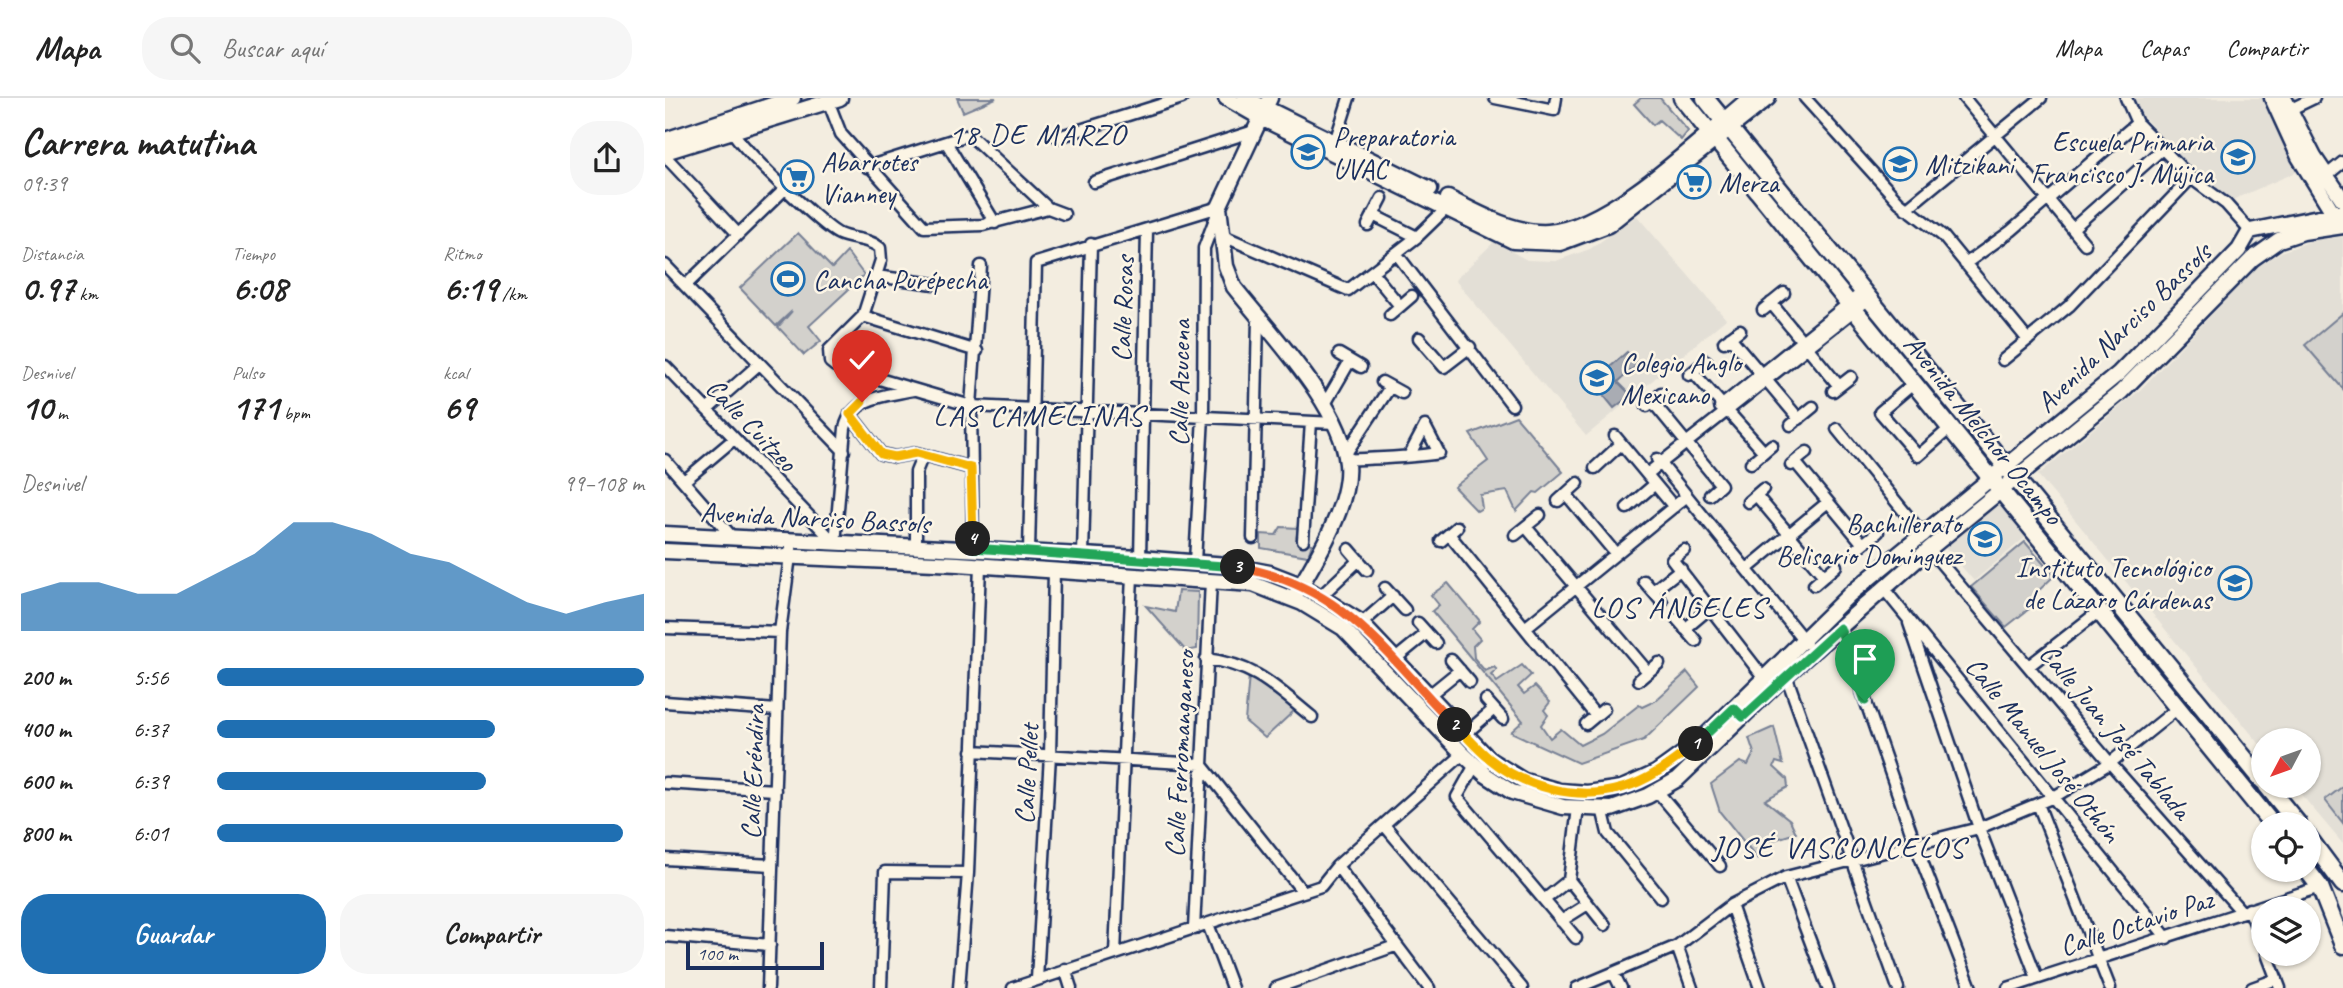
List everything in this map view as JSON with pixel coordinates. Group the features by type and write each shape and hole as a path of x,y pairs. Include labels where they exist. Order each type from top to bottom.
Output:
{"main road":[{"name":"Avenida Melchor Ocampo","path":"1682,98 2262,812"},
{"name":"Avenida Melchor Ocampo","path":"1706,98 2251,766"},
{"path":"2150,673 2165,660"},
{"path":"2277,798 2288,812"},
{"path":"2321,854 2343,884"},
{"path":"2316,882 2343,945"}],"street":[{"path":"737,234 665,154 793,98"},
{"path":"1058,137 1182,98"},
{"path":"1226,98 1335,142 1450,204"},
{"path":"1245,98 1263,114 1450,204 1513,226 1546,232 1567,229 1593,220 1713,135 1750,98"},
{"path":"1335,142 1349,98"},
{"path":"1495,98 1554,110 1556,98"},
{"path":"1726,124 1768,98"},
{"path":"1805,98 1906,209 1943,236 2028,340"},
{"path":"1964,98 2085,244"},
{"path":"1906,209 2041,98"},
{"path":"2126,98 2137,123 2191,178 2226,204 2250,231 2341,220 2299,157 2272,98"},
{"path":"2314,98 2287,104 2343,200"},
{"path":"665,140 832,99 841,134 867,167 924,228 995,223 1048,208"},
{"path":"1094,182 1263,114"},
{"path":"1263,114 1219,208 1226,266 1234,287 1325,404 1335,423 1346,457 1343,491 1335,520 1292,599"},
{"path":"1965,264 2049,198 2137,123"},
{"path":"729,126 786,188 839,234 880,248 881,260 863,316 829,350 830,362 835,366 971,407 1335,423"},
{"path":"867,167 946,142 972,137 1048,208 1064,214"},
{"path":"946,142 995,223"},
{"path":"2073,228 2162,149"},
{"path":"2327,175 2343,162"},
{"path":"2003,360 2069,306 2191,178"},
{"path":"685,286 786,188"},
{"path":"1368,225 1382,198"},
{"path":"1221,235 1348,290 1417,237 1450,204"},
{"path":"1029,551 1036,263 1091,244 1219,208"},
{"name":"Calle Azucena","path":"1195,562 1203,416 1204,248 1219,208"},
{"path":"1373,215 1417,237"},
{"name":"Avenida Narciso Bassols","path":"665,534 1140,558 1195,562 1270,573 1321,596 1361,624 1490,760 1524,781 1559,791 1587,793 1622,788 1656,773 1786,675 1850,594 1927,542 2011,473 2121,392 2252,259 2279,240 2341,220"},
{"name":"Calle Rosas","path":"1140,558 1147,230"},
{"name":"Avenida Narciso Bassols","path":"2011,473 2119,373 2239,250 2250,231"},
{"path":"1083,555 1089,411 1091,244"},
{"path":"1396,253 1512,405"},
{"path":"665,265 758,365 844,451"},
{"path":"973,548 971,407 981,266"},
{"path":"2221,267 2232,279"},
{"path":"1372,271 1400,306"},
{"path":"876,276 934,284"},
{"path":"1784,293 1767,307 1805,344 1836,388 1851,377"},
{"path":"1645,472 1867,295"},
{"path":"1390,315 1412,296"},
{"path":"863,316 977,351"},
{"path":"1253,538 1258,318"},
{"path":"1740,330 1727,340 1764,377 1795,422 1813,407"},
{"path":"1419,338 1444,367 1470,347"},
{"path":"1339,354 1361,367"},
{"path":"1325,404 1350,361"},
{"path":"1706,361 1691,374 1768,449 1751,463"},
{"path":"707,410 758,365"},
{"name":"Calle Cuitzeo","path":"665,366 835,544"},
{"path":"1346,457 1386,384 1402,393"},
{"path":"1913,384 1880,412 1918,456 1949,429"},
{"path":"835,544 850,414 869,399 917,389"},
{"path":"1661,393 1650,403 1685,440 1721,485 1710,495"},
{"path":"850,414 881,454 895,457 916,453 971,468"},
{"path":"1303,540 1311,422"},
{"name":"Calle Juan José Tablada","path":"1837,429 2110,763 2245,910 2251,921"},
{"path":"684,481 734,439"},
{"path":"1595,468 1618,440 1674,506"},
{"path":"1807,452 1793,464 1828,502 1860,546 1878,532"},
{"path":"916,548 916,467 923,455"},
{"path":"1346,457 1409,456"},
{"path":"665,460 734,538"},
{"path":"1659,461 1808,645"},
{"path":"1577,484 1562,498 1616,554"},
{"path":"1627,508 1655,484"},
{"path":"1756,495 1824,576"},
{"path":"1525,628 1687,496"},
{"path":"1747,569 1828,502"},
{"path":"1515,535 1539,515"},
{"path":"1525,527 1649,672"},
{"path":"1449,534 1595,716"},
{"name":"Calle Eréndira","path":"768,988 780,632 793,541"},
{"name":"Avenida Narciso Bassols","path":"665,551 980,566 1253,584 1292,599 1343,628 1463,754 1512,792 1563,807 1612,808 1657,791 1678,779 1738,713 1764,678 1808,645 1840,628 1884,589 1927,542"},
{"path":"1349,549 1367,570"},
{"path":"1684,550 1672,559 1764,678"},
{"path":"1321,596 1359,560"},
{"path":"959,988 968,873 980,566"},
{"path":"1814,584 1836,566"},
{"path":"1653,591 1681,569"},
{"name":"Calle Pellet","path":"1037,979 1050,755 1054,571"},
{"path":"1115,953 1132,576"},
{"name":"Calle Ferromanganeso","path":"1194,929 1211,581"},
{"path":"1644,581 1662,602"},
{"path":"1385,588 1405,610"},
{"name":"Calle Manuel José Othón","path":"1884,589 2167,938"},
{"path":"1361,624 1393,597"},
{"path":"1685,629 1710,608"},
{"path":"2030,665 2098,612"},
{"path":"1907,617 1979,828 2037,978"},
{"path":"1677,619 1696,642"},
{"path":"1418,623 1436,643"},
{"path":"665,628 780,632"},
{"path":"1840,628 1916,846 1971,988"},
{"path":"1394,660 1427,633"},
{"path":"1206,659 1244,666 1265,678 1312,717"},
{"path":"1451,660 1470,682"},
{"path":"1639,680 1659,663"},
{"path":"1428,696 1460,670"},
{"path":"1786,675 1898,988"},
{"path":"1486,700 1503,719"},
{"path":"665,702 777,710"},
{"path":"1577,988 1677,946 1731,905 1786,877 1979,828 2054,797 2110,763 2178,708"},
{"path":"1465,734 1494,709"},
{"path":"1586,724 1604,709"},
{"path":"972,751 1201,764 1303,892"},
{"path":"1013,988 1321,886 1337,866 1463,754"},
{"path":"1475,765 1457,797 1576,938"},
{"path":"665,783 775,790"},
{"path":"1657,791 1720,866"},
{"path":"2038,804 2110,988"},
{"path":"1544,900 1569,880 1579,808"},
{"path":"1602,808 1608,833 1661,898"},
{"path":"1385,826 1522,988"},
{"path":"665,859 772,865"},
{"path":"1337,866 1429,988"},
{"path":"881,988 885,872 968,873"},
{"path":"1786,877 1828,988"},
{"path":"1569,880 1605,925"},
{"name":"Calle Octavio Paz","path":"2008,988 2320,887"},
{"path":"1562,921 1588,904"},
{"path":"1731,905 1760,988"},
{"path":"1208,924 1232,988"},
{"path":"665,936 770,945"},
{"path":"1276,988 1395,946"},
{"path":"1677,946 1692,988"},
{"path":"2252,988 2279,984 2272,966"},
{"path":"1065,969 1071,988"},
{"path":"1614,974 1621,988"}],"shaded area":[{"path":"957,98 996,98 963,112"},
{"path":"1641,98 1660,98 1688,131 1681,140 1659,120 1653,125 1634,104"},
{"name":"Escuela Primaria Francisco J. Mújica","path":"2133,98 2268,98 2301,170 2232,200 2196,178 2195,172 2137,110"},
{"name":"Colegio Anglo Mexicano","path":"1637,216 1726,319 1586,436 1455,280 1494,242 1527,260 1556,261 1590,249"},
{"name":"Cancha Purépecha","path":"798,233 832,268 847,252 864,275 809,326 821,341 804,355 778,327 792,311 776,326 740,288"},
{"name":"Instituto Tecnológico de Lázaro Cárdenas","path":"2343,237 2343,844 2321,818 2321,812 2316,812 2304,798 2321,798 2321,728 2251,728 2251,733 2038,475 2140,390 2256,268 2281,252 2314,240"},
{"path":"2343,313 2343,389 2305,345"},
{"path":"1627,352 1638,364 1618,382 1631,395 1614,408 1600,391 1601,380 1605,380 1601,375"},
{"path":"1516,416 1563,472 1538,493 1534,492 1516,511 1507,491 1480,495 1482,508 1477,511 1454,487 1488,461 1470,434"},
{"name":"Bachillerato Belisario Dominguez","path":"1997,497 2028,535 1974,581 1942,544"},
{"path":"1281,527 1298,528 1296,541 1312,544 1308,556 1261,548 1261,534 1276,535"},
{"path":"2025,542 2054,576 2034,595 2039,601 2006,627 1971,587"},
{"path":"1448,583 1480,621 1472,629 1480,639 1473,646 1474,658 1485,671 1494,667 1497,670 1491,675 1497,682 1522,665 1531,675 1518,687 1524,694 1535,686 1550,702 1544,710 1548,715 1541,725 1550,738 1561,729 1580,745 1602,734 1639,705 1642,707 1655,701 1687,672 1699,687 1644,740 1578,763 1511,732 1523,721 1432,611 1439,605 1431,595"},
{"path":"1178,591 1198,592 1197,649 1186,651 1146,606 1175,612"},
{"path":"1249,675 1295,710 1265,738 1245,721"},
{"path":"1774,727 1783,764 1776,762 1774,767 1787,779 1788,787 1765,800 1790,820 1796,833 1764,843 1757,858 1720,812 1711,784 1740,762 1748,765 1754,753 1749,738"},
{"path":"2342,787 2343,789 2343,823 2325,800"}],"place":[{"name":"Preparatoria UVAC","path":"1308,152"},
{"name":"Escuela Primaria Francisco J. Mújica","path":"2238,157"},
{"name":"Mitzikani","path":"1900,164"},
{"name":"Abarrotes Vianney","path":"797,177"},
{"name":"Merza","path":"1694,182"},
{"name":"Cancha Purépecha","path":"788,279"},
{"name":"Colegio Anglo Mexicano","path":"1597,378"},
{"name":"Bachillerato Belisario Dominguez","path":"1985,539"},
{"name":"Instituto Tecnológico de Lázaro Cárdenas","path":"2235,583"}],"district":[{"name":"18 DE MARZO","path":"1038,134"},
{"name":"LAS CAMELINAS","path":"1039,415"},
{"name":"LOS ÁNGELES","path":"1679,607"},
{"name":"JOSÉ VASCONCELOS","path":"1839,847"}],"route":[{"path":"862,402 850,414 881,454 895,457 916,453 971,468 973,548 1227,565 1270,573 1301,585 1359,621 1490,760 1524,781 1559,791 1587,793 1622,788 1656,773 1699,742 1734,708 1743,717 1840,628 1865,701"}]}
